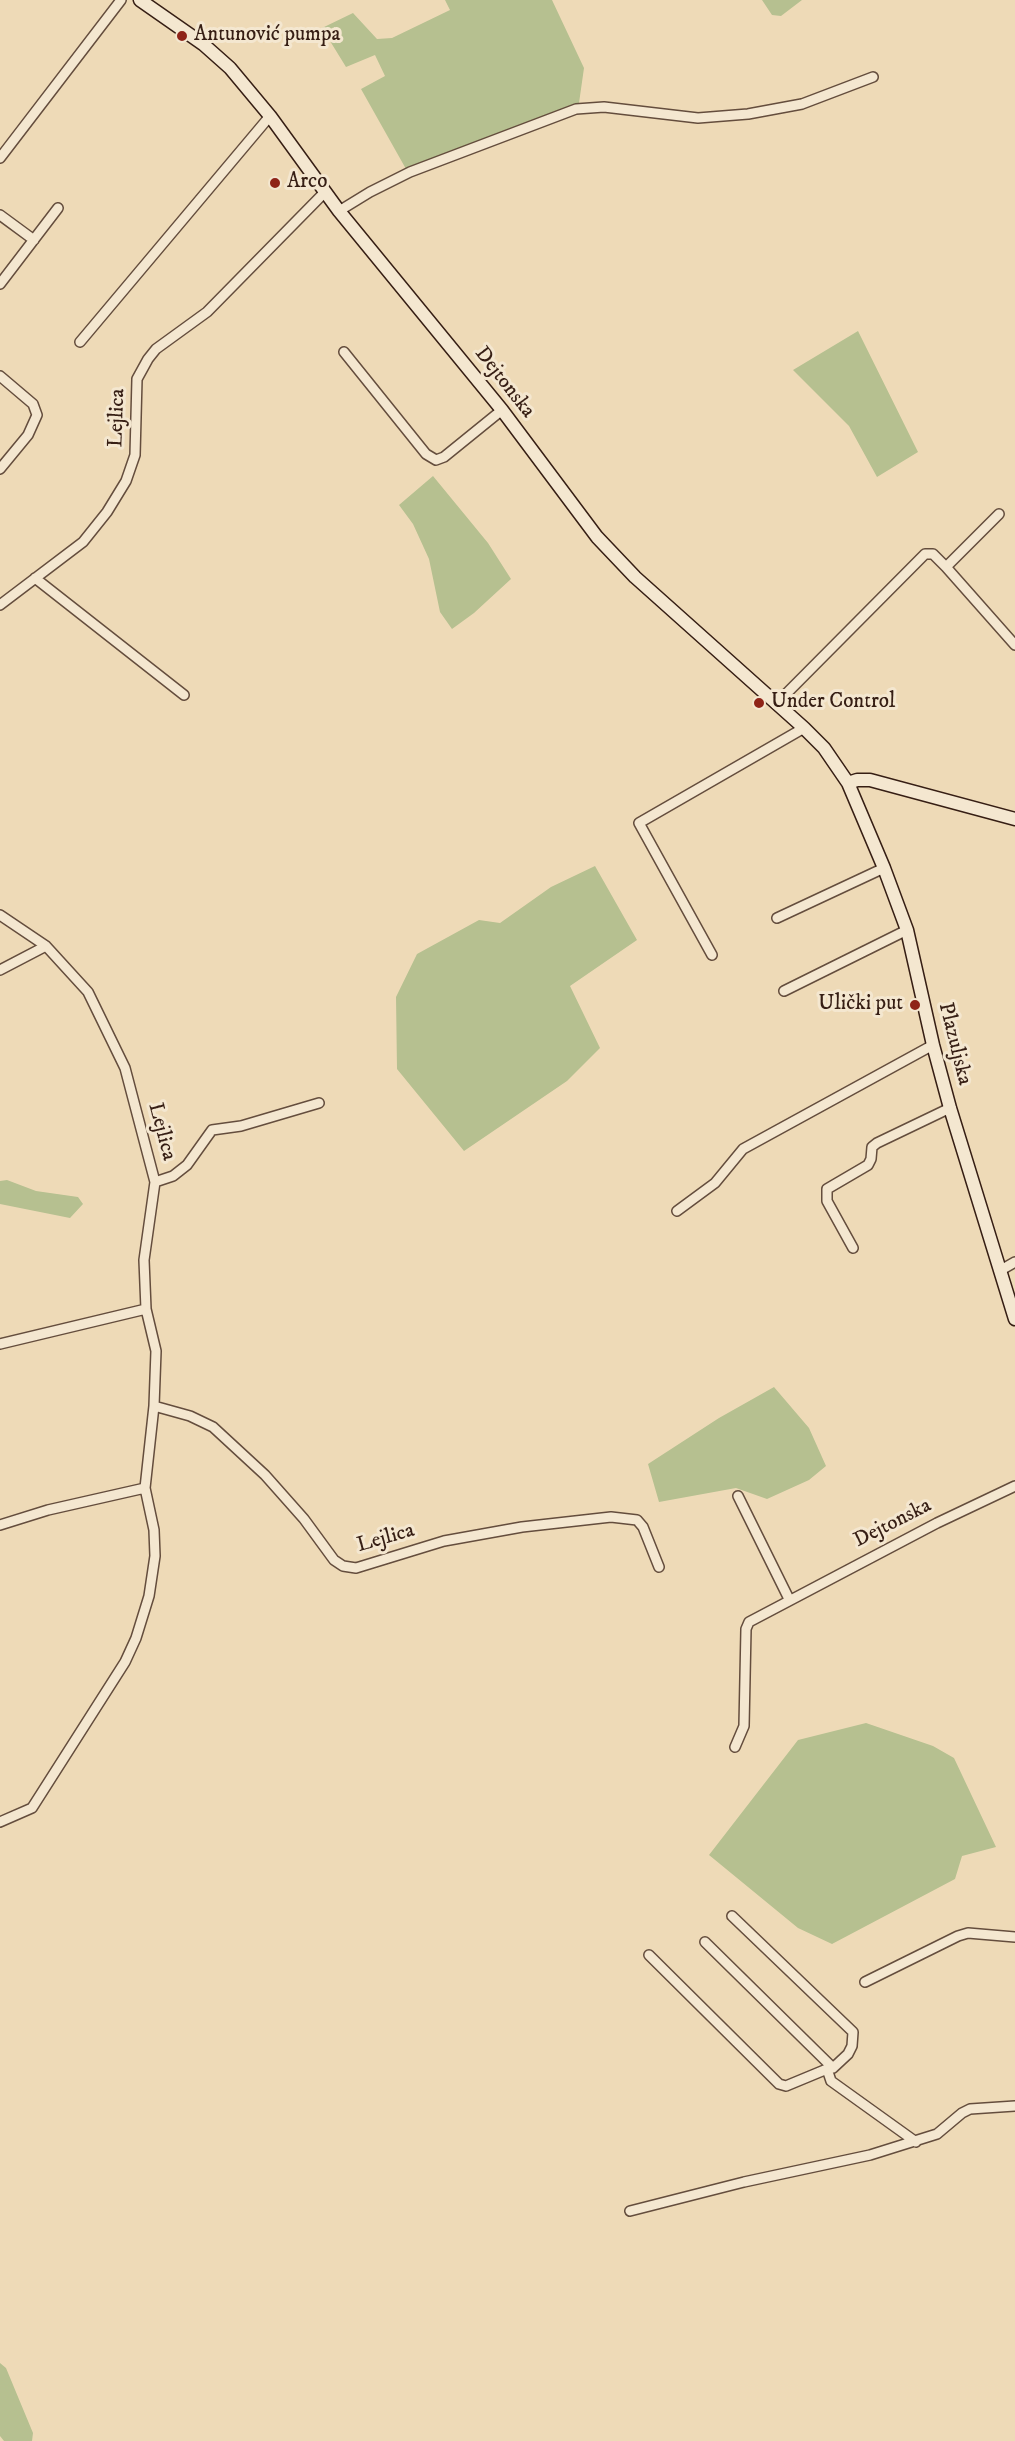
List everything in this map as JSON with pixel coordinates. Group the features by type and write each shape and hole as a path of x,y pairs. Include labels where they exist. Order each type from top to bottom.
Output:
{"main road":[{"name":"Dejtonska","path":"140,0 195,38 230,68 270,116 339,212 502,410 591,528 635,577 804,728 824,748 848,783"},
{"path":"848,783 870,780 1015,819"},
{"name":"Plazuljska","path":"848,783 907,930 950,1108 1015,1319"}],"street":[{"path":"0,158 121,0"},
{"path":"339,212 370,192 410,172 576,109 604,108 698,118 748,114 802,104 873,77"},
{"path":"80,342 270,116"},
{"name":"Lejlica","path":"0,605 83,542 107,512 130,474 135,455 137,379 148,359 156,349 207,312 325,192"},
{"path":"0,284 58,208"},
{"path":"0,215 33,240"},
{"path":"344,352 426,454 436,460 444,457 502,410"},
{"path":"0,376 33,404 37,415 28,435 0,469"},
{"path":"946,567 999,514"},
{"path":"776,704 925,554 933,554 946,567 1015,645"},
{"path":"35,578 184,696"},
{"path":"712,955 639,823 804,728"},
{"path":"777,918 884,868"},
{"name":"Lejlica","path":"0,915 46,946 88,992 125,1068 155,1182 144,1260 146,1309 156,1351 154,1406 145,1488 154,1530 155,1556 149,1596 125,1662 32,1808 0,1822"},
{"path":"784,991 907,930"},
{"path":"0,970 46,946"},
{"path":"677,1211 716,1183 743,1149 933,1045"},
{"path":"155,1182 173,1176 187,1165 212,1130 241,1126 319,1103"},
{"path":"853,1248 827,1202 826,1189 868,1165 871,1160 872,1147 877,1143 950,1108"},
{"path":"1001,1270 1015,1262"},
{"path":"0,1344 146,1309"},
{"name":"Lejlica","path":"154,1406 190,1416 213,1427 265,1475 304,1519 334,1560 343,1566 356,1568 444,1541 522,1527 611,1516 637,1520 643,1527 659,1567"},
{"name":"Dejtonska","path":"735,1747 744,1726 747,1626 749,1622 937,1523 1015,1486"},
{"path":"0,1525 48,1510 145,1488"},
{"path":"738,1496 789,1599"},
{"path":"648,1955 779,2084 786,2086 830,2068 852,2046 853,2032 732,1916"},
{"path":"865,1982 958,1936 968,1933 1015,1937"},
{"path":"705,1942 830,2068 831,2081 916,2142"},
{"path":"630,2211 744,2182 870,2156 937,2134 970,2109 1015,2106"}],"green space":[{"path":"445,0 552,0 584,68 579,103 406,169 361,89 385,76 375,55 346,67 322,28 353,13 377,39 392,38 450,10"},
{"path":"762,0 802,0 781,16 772,15"},
{"path":"858,331 918,452 877,477 849,426 793,370"},
{"path":"433,476 488,543 511,579 474,613 452,629 440,612 429,559 413,524 399,505"},
{"path":"595,866 637,940 570,986 600,1048 567,1081 464,1151 397,1069 396,997 417,954 479,920 500,923 551,887"},
{"path":"7,1180 36,1191 78,1197 83,1204 70,1218 0,1204 0,1181"},
{"path":"774,1387 809,1428 826,1466 809,1480 767,1499 736,1488 659,1502 648,1464 719,1418"},
{"path":"866,1723 933,1746 954,1758 996,1847 962,1856 955,1879 832,1944 798,1928 709,1855 798,1740"},
{"path":"0,2363 6,2368 33,2433 32,2441 4,2441 0,2436"}],"place":[{"name":"Antunović pumpa","path":"182,36"},
{"name":"Arco","path":"275,183"},
{"name":"Under Control","path":"759,703"},
{"name":"Ulički put","path":"915,1005"}]}
